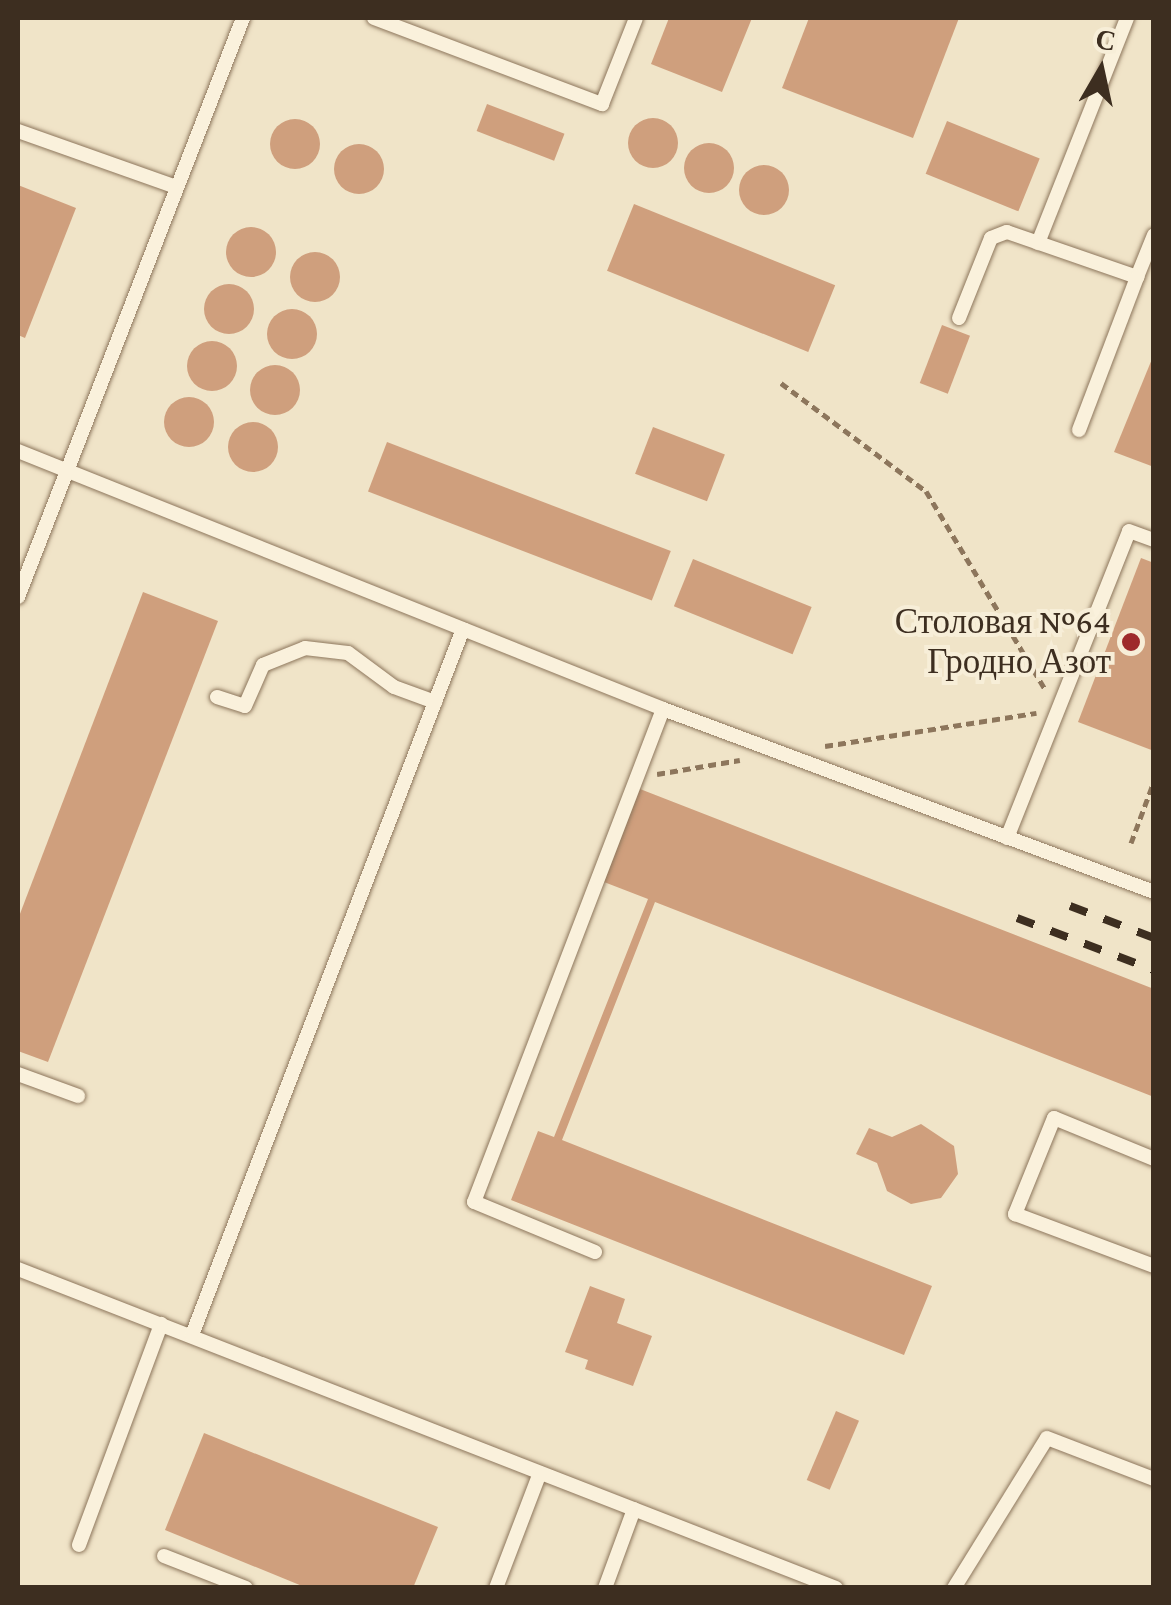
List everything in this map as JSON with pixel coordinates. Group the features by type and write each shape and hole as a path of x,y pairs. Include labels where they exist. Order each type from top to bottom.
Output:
{"lane":[{"path":"18,597 243,18"},
{"path":"374,18 602,104 636,18"},
{"path":"1038,243 1126,18"},
{"path":"18,131 176,188"},
{"path":"959,318 992,238 1008,232 1138,277"},
{"path":"1079,430 1154,235"},
{"path":"18,452 663,709 1154,892"},
{"path":"1007,838 1128,530 1154,540"},
{"path":"192,1335 463,629"},
{"path":"217,697 245,706 263,665 305,648 348,653 394,687 435,702"},
{"path":"595,1252 474,1202 663,709"},
{"path":"18,1074 78,1096"},
{"path":"1154,1159 1054,1118 1014,1214 1154,1266"},
{"path":"18,1269 836,1588"},
{"path":"79,1544 161,1324"},
{"path":"954,1588 1047,1438 1154,1478"},
{"path":"496,1588 540,1473"},
{"path":"605,1588 634,1509"},
{"path":"164,1556 246,1588"}],"path":[{"path":"781,383 926,491 1058,710 863,740"},
{"path":"1131,843 1154,782"}],"building":[{"path":"669,18 752,18 722,92 651,64"},
{"path":"809,18 959,18 913,138 782,88"},
{"path":"487,104 564,134 554,161 477,131"},
{"path":"653,118 670,126 678,143 670,160 653,168 636,160 628,143 636,126"},
{"path":"295,119 313,126 320,144 313,162 295,169 277,162 270,144 277,126"},
{"path":"947,121 1040,158 1018,211 926,174"},
{"path":"709,143 726,151 734,168 726,185 709,193 692,185 684,168 692,151"},
{"path":"359,144 376,152 384,169 376,186 359,194 342,186 334,169 342,152"},
{"path":"764,165 781,173 789,190 781,207 764,215 747,207 739,190 747,173"},
{"path":"18,185 76,208 25,338 18,335"},
{"path":"634,204 835,285 808,352 607,271"},
{"path":"251,227 268,235 276,252 268,269 251,277 234,269 226,252 234,235"},
{"path":"315,252 333,259 340,277 333,295 315,302 297,295 290,277 297,259"},
{"path":"229,284 246,292 254,309 246,326 229,334 212,326 204,309 212,292"},
{"path":"292,309 309,317 317,334 309,351 292,359 275,351 267,334 275,317"},
{"path":"942,325 970,336 948,394 920,383"},
{"path":"212,341 230,348 237,366 230,384 212,391 194,384 187,366 194,348"},
{"path":"1154,354 1154,467 1114,452"},
{"path":"275,365 293,372 300,390 293,408 275,415 257,408 250,390 257,372"},
{"path":"189,397 206,405 214,422 206,439 189,447 172,439 164,422 172,405"},
{"path":"253,422 271,429 278,447 271,465 253,472 235,465 228,447 235,429"},
{"path":"653,427 725,455 707,501 635,474"},
{"path":"387,442 671,551 652,600 368,491"},
{"name":"Столовая №64 Гродно Азот","path":"1141,558 1154,563 1154,751 1078,722"},
{"path":"693,559 812,607 793,654 674,606"},
{"path":"143,592 218,621 48,1062 18,1051 18,919"},
{"path":"640,789 1154,989 1154,1097 655,902 562,1140 932,1286 904,1355 511,1200 538,1131 554,1137 648,899 604,882"},
{"path":"921,1124 954,1146 958,1174 941,1198 911,1204 887,1191 877,1163 856,1154 869,1128 892,1137"},
{"path":"590,1286 625,1299 617,1323 652,1336 633,1386 585,1369 588,1360 565,1352"},
{"path":"836,1411 859,1421 830,1490 807,1480"},
{"path":"204,1433 438,1527 413,1588 307,1588 165,1530"}],"railway":[{"path":"1070,906 1154,938"},
{"path":"1017,918 1154,970"}],"place":[{"name":"Столовая №64 Гродно Азот","path":"1131,642"}]}
